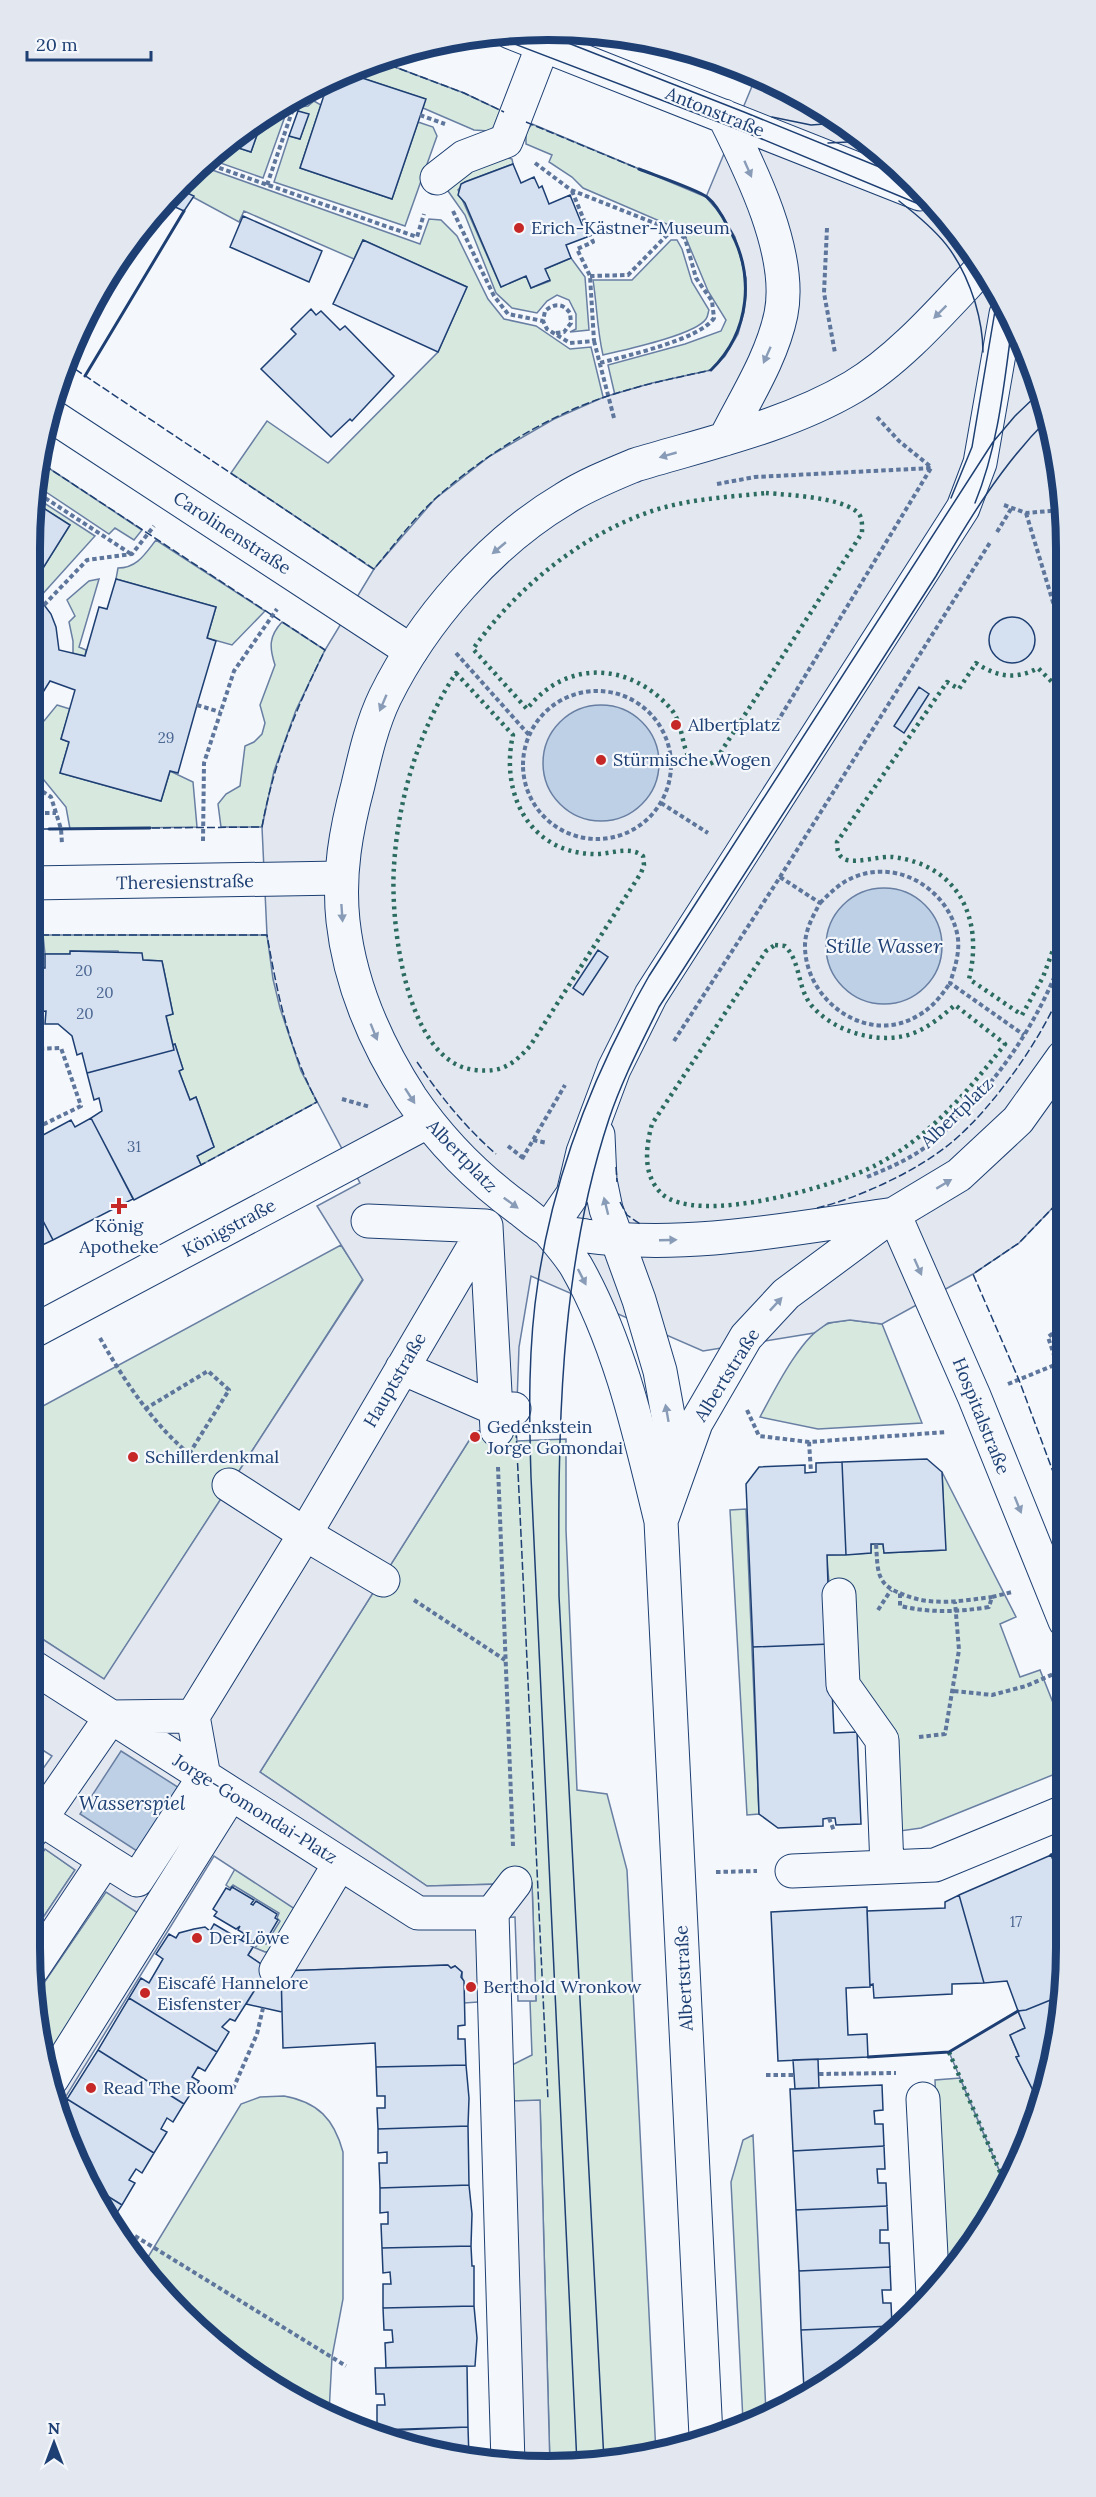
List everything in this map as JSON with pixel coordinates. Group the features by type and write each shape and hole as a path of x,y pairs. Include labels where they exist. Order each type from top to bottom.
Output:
{"street":[{"name":"Antonstraße","path":"533,41 907,189"},
{"path":"437,178 464,157 506,141 543,45"},
{"path":"724,116 763,203 783,266 784,293 773,341 725,439"},
{"name":"Albertplatz","path":"894,1214 757,1233 664,1240 616,1240 548,1230 475,1174 428,1122 380,1046 359,994 349,959 343,922 340,878 346,835 367,746 384,699 411,651 458,589 489,557 563,499 635,465 725,439 813,407 854,386 885,363 975,274"},
{"path":"548,1230 573,1194 584,1152 614,1069 651,995 963,508 980,463 1004,326"},
{"name":"Carolinenstraße","path":"57,420 411,651"},
{"name":"Theresienstraße","path":"40,883 340,878"},
{"name":"Albertplatz","path":"834,1257 894,1214 959,1175 1018,1120 1056,1072"},
{"path":"598,1112 600,1180 606,1209 639,1300 660,1371 678,1470"},
{"name":"Königstraße","path":"40,1328 428,1122"},
{"name":"Hospitalstraße","path":"894,1214 974,1396 1056,1598"},
{"path":"368,1221 486,1226 503,1416"},
{"name":"Hauptstraße","path":"193,1716 305,1534 486,1226"},
{"name":"Albertstraße","path":"548,1230 575,1264 607,1335 642,1442 662,1521 706,2431"},
{"name":"Albertstraße","path":"662,1521 696,1423 746,1337 786,1294 834,1257"},
{"path":"402,1368 503,1416"},
{"path":"229,1485 305,1534 383,1580"},
{"path":"839,1595 843,1685 882,1740 887,1867"},
{"name":"Jorge-Gomondai-Platz","path":"40,1671 418,1914 492,1913"},
{"path":"40,1819 111,1717 193,1716 204,1777 137,1880"},
{"path":"56,2072 231,1794"},
{"path":"792,1871 935,1865 1056,1815"},
{"path":"40,1828 105,1860 165,1898"},
{"path":"40,1957 105,1860"},
{"path":"276,1970 340,1863"},
{"path":"508,2454 492,1913 515,1883"},
{"path":"923,2099 932,2281"}],"path":[{"path":"267,185 293,109"},
{"path":"420,115 447,125"},
{"path":"506,141 571,190 672,230 685,238 696,278 712,301 714,318 708,326 689,335 600,363"},
{"path":"213,166 417,237 437,178"},
{"path":"437,178 494,296 508,314 543,321"},
{"path":"571,190 593,242 577,249 590,276 594,341 614,418"},
{"path":"826,228 824,294 835,357"},
{"path":"590,276 628,275 672,230"},
{"path":"556,333 564,332 571,323 570,313 557,304 545,311 543,321 547,329 570,343 594,341"},
{"path":"712,485 755,477 931,468 899,441 870,409"},
{"path":"44,605 87,560 132,554 149,534 173,495"},
{"path":"44,497 132,554"},
{"path":"671,1045 780,877 1011,508"},
{"path":"1054,511 1026,513 1056,612"},
{"path":"203,881 204,763 234,671 298,576"},
{"path":"450,660 461,645"},
{"path":"455,652 530,735"},
{"path":"592,691 619,694 631,699 653,716 667,738 671,778 661,803 648,819 623,835 593,839 563,831 540,812 526,785 524,755 530,735 544,713 566,698 592,691"},
{"path":"197,705 220,712"},
{"path":"40,790 51,797 62,829 65,883"},
{"path":"661,803 709,834"},
{"path":"40,813 56,813"},
{"path":"880,872 904,875 929,887 949,910 957,934 957,959 950,983 937,1002 917,1017 895,1024 873,1024 854,1020 832,1006 817,990 807,966 805,944 809,924 820,903 835,887 857,876 880,872"},
{"path":"780,877 820,903"},
{"name":"Albertplatz","path":"858,1182 897,1164 931,1143 966,1109 1000,1071 1023,1035 1056,974"},
{"path":"950,983 1023,1035"},
{"path":"40,1049 62,1048 81,1106 40,1126"},
{"path":"505,1145 523,1158"},
{"path":"81,1305 111,1358 145,1409 189,1454 229,1485"},
{"path":"1056,1331 1048,1337 1056,1359"},
{"path":"974,1396 1056,1365"},
{"path":"145,1409 208,1371 229,1390 189,1454"},
{"path":"719,1382 738,1389 759,1436 809,1442 987,1429"},
{"path":"503,1416 505,1660 515,1883"},
{"path":"809,1442 811,1472"},
{"path":"876,1544 878,1576 891,1590 917,1601 955,1602 992,1598 1049,1581"},
{"path":"383,1580 505,1660"},
{"path":"900,1593 900,1606 920,1611 956,1612 989,1607 992,1598"},
{"path":"882,1740 945,1734 954,1691 959,1650 955,1602"},
{"path":"954,1691 992,1695 1026,1686 1056,1673"},
{"path":"679,1873 792,1871"},
{"path":"233,2089 257,2034 263,2007"},
{"path":"819,2074 899,2073"},
{"path":"766,2075 794,2075"},
{"path":"135,2236 346,2366"}],"shaded area":[{"path":"391,65 464,93 502,111 496,125 489,131 474,130 423,108 425,99 359,77"},
{"name":"Albertplatz","path":"753,84 802,108 857,145 883,166 930,213 951,239 988,294 1029,385 1046,449 1056,548 1056,1204 1019,1243 973,1274 882,1324 850,1320 828,1323 814,1333 703,1351 531,1276 519,1347 516,1430 475,1431 260,1772 427,1886 532,1883 536,2001 518,2001 515,1917 500,1918 493,2001 464,2003 462,1972 455,1966 451,1968 447,1965 281,1971 268,1969 248,1955 253,1947 265,1952 277,1952 301,1913 214,1856 64,2100 51,2054 141,1915 106,1892 42,1985 40,1922 75,1870 45,1849 40,1856 40,1773 52,1756 40,1748 40,1637 104,1679 363,1280 317,1206 360,1183 301,1071 273,979 267,935 262,827 274,771 296,710 325,650 374,569 435,499 490,456 554,419 604,397 652,383 711,370 725,356 738,334 744,312 746,278 735,237 722,215 706,197"},
{"path":"314,101 321,105 300,168 392,199 418,122 433,127 437,136 405,226 274,182 289,136 300,139 308,115 298,111 299,107 308,106"},
{"path":"286,113 263,178 218,162 236,147 251,152 258,131"},
{"path":"532,124 706,197 722,216 735,238 740,254 744,272 744,308 741,326 734,343 725,357 712,369 617,404 608,365 685,344 721,331 726,320 708,291 683,231 583,188 572,177 549,162 552,155 526,144 526,132"},
{"path":"503,156 512,159 513,164 465,182 458,190 501,287 526,276 531,288 550,281 545,269 571,258 585,277 589,330 570,332 576,329 576,314 569,300 557,295 547,301 537,313 512,308 496,293 465,215 448,191 451,179"},
{"path":"210,169 420,244 429,219 441,220 457,236 488,299 504,319 536,326 570,349 591,347 606,409 388,579 231,473 267,421 328,463 438,352 467,287 363,240 354,259 244,211 239,222 185,193"},
{"path":"671,240 677,240 682,249 692,282 709,310 707,318 688,331 674,336 603,355 593,280 632,280"},
{"path":"47,467 142,530 134,540 115,528 109,534 44,491"},
{"path":"43,502 95,536 40,597 40,573 70,525 43,508"},
{"path":"156,540 265,611 232,645 207,638 216,607 116,579 118,568 135,563"},
{"path":"99,579 79,647 86,650 85,656 73,654 69,622 75,616 67,600 89,581"},
{"path":"282,622 325,650 287,736 273,780 262,827 221,827 218,804 226,794 240,786 245,746 254,742 262,734 265,723 260,705 275,665 271,642"},
{"path":"57,705 70,709 61,739 69,742 60,773 161,801 170,771 193,782 197,827 70,829 66,807 40,775 40,724"},
{"path":"43,935 267,935 285,1021 298,1061 317,1102 201,1165 197,1156 214,1147 196,1097 190,1100 179,1071 183,1069 175,1044 173,1045 166,1016 173,1014 162,961 143,960 119,954 118,951 71,951 70,954 45,954"},
{"path":"341,1245 363,1279 104,1680 40,1638 40,1408"},
{"path":"850,1320 882,1324 922,1423 818,1429 760,1417 789,1365 817,1330 827,1324"},
{"path":"516,1430 517,1441 566,1439 566,1530 577,1790 607,1794 627,1870 656,2445 647,2447 614,2452 550,2456 540,2101 512,2101 512,2065 532,2055 530,2001 536,2000 532,1883 427,1886 260,1772 475,1431"},
{"path":"942,1472 1016,1617 1000,1624 1020,1677 1040,1670 1056,1710 1056,1774 921,1828 900,1831 865,1730 844,1659 830,1589 827,1555 871,1553 871,1544 883,1544 884,1553 945,1550"},
{"path":"746,1509 759,1814 747,1815 730,1510"},
{"path":"45,1849 75,1870 40,1922 40,1856"},
{"path":"1056,1853 1056,1867 1051,1855"},
{"path":"235,1869 302,1913 277,1952 265,1952 254,1948 262,1942 266,1944 280,1921 277,1918 279,1913 233,1885 230,1888 226,1885"},
{"path":"106,1891 141,1915 51,2054 42,1985"},
{"path":"1018,2011 1025,2028 1010,2035 1019,2056 1016,2057 1034,2093 1017,2143 1002,2176 949,2052"},
{"path":"960,2078 1002,2176 988,2203 945,2266 942,2259 935,2080"},
{"path":"284,2096 315,2108 323,2114 335,2130 343,2152 343,2299 332,2357 329,2406 294,2389 234,2348 189,2308 146,2260 241,2104 260,2097"},
{"path":"540,2100 550,2456 523,2455 512,2101"},
{"path":"753,2135 766,2407 743,2418 731,2182 743,2140"}],"water":[{"name":"Stürmische Wogen","path":"601,705 623,709 642,722 655,741 659,763 655,785 642,804 623,817 601,821 579,817 560,804 547,785 543,763 547,741 560,722 579,709"},
{"name":"Stille Wasser","path":"884,888 906,893 925,905 937,924 942,946 937,968 925,987 906,999 884,1004 862,999 843,987 831,968 826,946 831,924 843,905 862,893"},
{"name":"Wasserspiel","path":"121,1751 184,1791 143,1855 80,1814"}],"building":[{"path":"359,77 426,99 392,199 300,168 325,93"},
{"path":"298,111 309,114 300,139 289,136"},
{"path":"258,131 251,152 236,147"},
{"path":"513,164 521,183 534,177 539,188 542,186 549,204 570,195 587,237 566,245 571,258 545,269 550,280 531,288 526,276 501,287 465,203 458,195 461,184"},
{"path":"186,192 194,196 184,211 173,206"},
{"path":"243,216 322,251 309,282 230,247"},
{"path":"363,240 467,287 438,352 333,304"},
{"path":"311,309 316,315 321,311 340,330 345,326 394,376 352,421 350,419 331,437 261,369 296,334 291,329"},
{"path":"43,508 70,525 40,573"},
{"path":"116,579 216,607 207,638 216,641 178,773 170,771 161,801 60,773 69,742 61,739 75,690 50,681 40,697 40,599 51,614 56,627 59,650 85,656 99,607 107,609"},
{"path":"1012,617 1028,624 1035,640 1028,656 1012,663 996,656 989,640 996,624"},
{"path":"919,687 929,694 904,733 894,726"},
{"path":"598,950 608,957 583,995 573,988"},
{"path":"70,951 142,953 143,960 162,961 173,1014 166,1016 174,1050 87,1073 82,1053 77,1055 72,1036 58,1024 45,1024 46,1011 40,1012 40,968 45,968 45,954 70,954"},
{"path":"175,1044 183,1069 179,1071 190,1100 196,1097 214,1147 197,1156 201,1165 134,1200 91,1118 102,1111 99,1098 94,1100 87,1073 174,1050 173,1045"},
{"path":"91,1118 133,1199 53,1240 40,1215 40,1137 71,1120 75,1127"},
{"path":"40,1215 53,1240 40,1246"},
{"path":"927,1459 942,1472 946,1550 884,1553 883,1544 871,1544 871,1553 846,1555 842,1462"},
{"path":"842,1462 846,1555 827,1555 830,1644 753,1647 746,1484 759,1467 805,1465 805,1473 816,1472 816,1463"},
{"path":"830,1644 834,1733 857,1732 861,1824 836,1825 835,1818 829,1818 823,1819 823,1826 778,1828 759,1814 753,1647"},
{"path":"1051,1855 1056,1867 1056,1949 1052,1999 1018,2011 1007,1981 984,1983 959,1895"},
{"path":"232,1887 254,1900 251,1904 253,1905 256,1901 277,1914 275,1918 278,1920 265,1942 261,1939 259,1943 253,1940 249,1945 241,1940 245,1934 238,1930 240,1926 236,1929 214,1916 217,1912 213,1909 226,1888 230,1890"},
{"path":"959,1895 984,1983 952,1984 952,1994 874,1998 873,1984 870,1985 867,1911 945,1908 945,1902"},
{"path":"867,1907 870,1987 846,1988 848,2035 867,2034 868,2057 778,2061 771,1912"},
{"path":"214,1924 253,1947 248,1955 268,1969 235,2021 230,2019 222,2027 229,2032 217,2052 129,1998 141,1978 149,1983 163,1959 156,1954 169,1934 176,1938 179,1933 194,1929 205,1927 210,1931"},
{"path":"448,1965 451,1968 455,1966 462,1972 461,1977 464,1981 465,2025 458,2026 458,2039 465,2039 466,2065 376,2067 375,2043 283,2048 281,1971"},
{"path":"268,1969 281,1971 282,2012 246,2004"},
{"path":"129,1998 217,2052 205,2071 198,2067 192,2077 199,2081 184,2104 98,2050"},
{"path":"1052,1999 1046,2048 1034,2093 1016,2057 1019,2056 1010,2035 1025,2028 1018,2011"},
{"path":"98,2050 184,2104 173,2122 167,2118 161,2129 167,2132 154,2153 67,2099"},
{"path":"818,2059 819,2088 795,2089 793,2060"},
{"path":"466,2065 469,2098 468,2126 378,2129 377,2108 385,2108 385,2096 377,2096 376,2067"},
{"path":"882,2085 883,2110 874,2111 875,2124 883,2124 884,2146 793,2151 790,2089"},
{"path":"67,2099 154,2153 142,2173 136,2169 129,2180 135,2183 122,2205 103,2193 79,2143 65,2104"},
{"path":"468,2126 469,2185 380,2188 379,2163 387,2163 387,2152 378,2153 378,2129"},
{"path":"884,2146 885,2169 877,2169 878,2183 886,2183 887,2206 796,2210 793,2151"},
{"path":"469,2185 472,2214 471,2246 382,2248 381,2224 388,2224 388,2212 380,2213 380,2188"},
{"path":"103,2193 122,2205 116,2215"},
{"path":"887,2206 888,2230 880,2230 880,2243 889,2243 890,2267 799,2271 796,2210"},
{"path":"471,2246 472,2266 474,2266 474,2306 383,2308 383,2284 391,2284 390,2272 383,2273 382,2248"},
{"path":"890,2267 891,2290 882,2290 883,2303 891,2303 892,2323 888,2326 801,2330 799,2271"},
{"path":"474,2306 477,2338 475,2366 386,2368 385,2343 393,2342 392,2330 384,2330 383,2308"},
{"path":"888,2326 857,2352 804,2388 801,2330"},
{"path":"467,2366 468,2427 384,2430 377,2427 377,2405 385,2405 384,2394 376,2394 375,2368"},
{"path":"468,2427 469,2450 449,2447 387,2431"}],"tram line":[{"path":"563,41 887,170"},
{"path":"510,42 745,132 923,206"},
{"path":"772,117 811,125 827,124"},
{"path":"828,143 852,142"},
{"path":"899,201 936,233 962,269 975,302 982,333 983,352"},
{"path":"951,498 972,447 995,309"},
{"path":"975,503 995,438 1010,339"},
{"path":"577,2455 530,1453 532,1330 545,1241 554,1201 579,1124 611,1049 649,976 993,442 1033,399"},
{"path":"604,2453 559,1596 559,1476 564,1355 580,1236 592,1177 614,1105 659,1007 986,495 1014,456 1040,427"}],"hedge":[{"path":"766,493 812,498 848,506 860,515 862,533 712,763 700,766 691,760 671,709 655,693 637,682 618,675 598,673 579,675 560,681 543,693 527,709 473,649 509,605 530,585 552,566 600,534 626,521 666,507 708,499 766,493"},
{"path":"1056,686 1038,668 1022,674 1007,675 991,671 976,663 959,689 947,682 837,842 839,853 844,859 857,861 893,857 916,862 934,871 950,883 961,898 969,916 973,935 973,957 969,979 1022,1015 1043,977 1056,942"},
{"path":"456,673 513,735 510,756 515,797 524,815 536,830 551,843 570,851 593,854 632,851 643,856 644,865 530,1046 512,1063 499,1069 484,1071 451,1061 432,1043 418,1017 407,986 395,920 393,890 396,841 406,790 431,717 456,673"},
{"path":"775,945 785,946 790,952 803,990 811,1005 841,1028 879,1038 904,1036 925,1028 955,1005 1005,1044 947,1112 914,1141 876,1165 831,1183 767,1200 734,1205 704,1206 679,1202 661,1193 648,1169 647,1150 652,1124 766,951 775,945"},
{"path":"949,2052 1002,2176"}],"fence":[{"path":"391,65 464,93 504,112"},
{"path":"526,122 639,169"},
{"path":"74,368 374,569 437,497 495,452 538,426 605,397 644,385 711,370"},
{"path":"47,467 325,650 287,736 273,780 262,827 150,828"},
{"path":"40,829 49,829"},
{"path":"40,935 267,935 285,1021 298,1061 317,1102 201,1165"},
{"path":"817,1208 888,1182 923,1163 952,1142 968,1128 1016,1070 1056,1002"},
{"path":"417,1062 454,1111 496,1154"},
{"path":"616,1167 617,1182"},
{"path":"620,1202 627,1215 640,1224"},
{"path":"1056,1204 1019,1243 973,1274 1019,1380 1056,1480"},
{"path":"516,1430 548,2100"}],"wall":[{"path":"639,169 707,197 719,211 737,245 743,264 745,302 734,338 724,355 711,370"},
{"path":"85,376 184,211"},
{"path":"49,829 150,828"},
{"path":"1051,1855 1056,1853"},
{"path":"868,2057 949,2052 1018,2011"}],"place":[{"name":"Erich-Kästner-Museum","path":"519,228"},
{"name":"Albertplatz","path":"676,725"},
{"name":"Stürmische Wogen","path":"601,760"},
{"name":"König Apotheke","path":"119,1206"},
{"name":"Gedenkstein Jorge Gomondai","path":"475,1437"},
{"name":"Schillerdenkmal","path":"133,1457"},
{"name":"Der Löwe","path":"197,1938"},
{"name":"Berthold Wronkow","path":"471,1987"},
{"name":"Eiscafé Hannelore Eisfenster","path":"145,1993"},
{"name":"Read The Room","path":"91,2088"}]}
